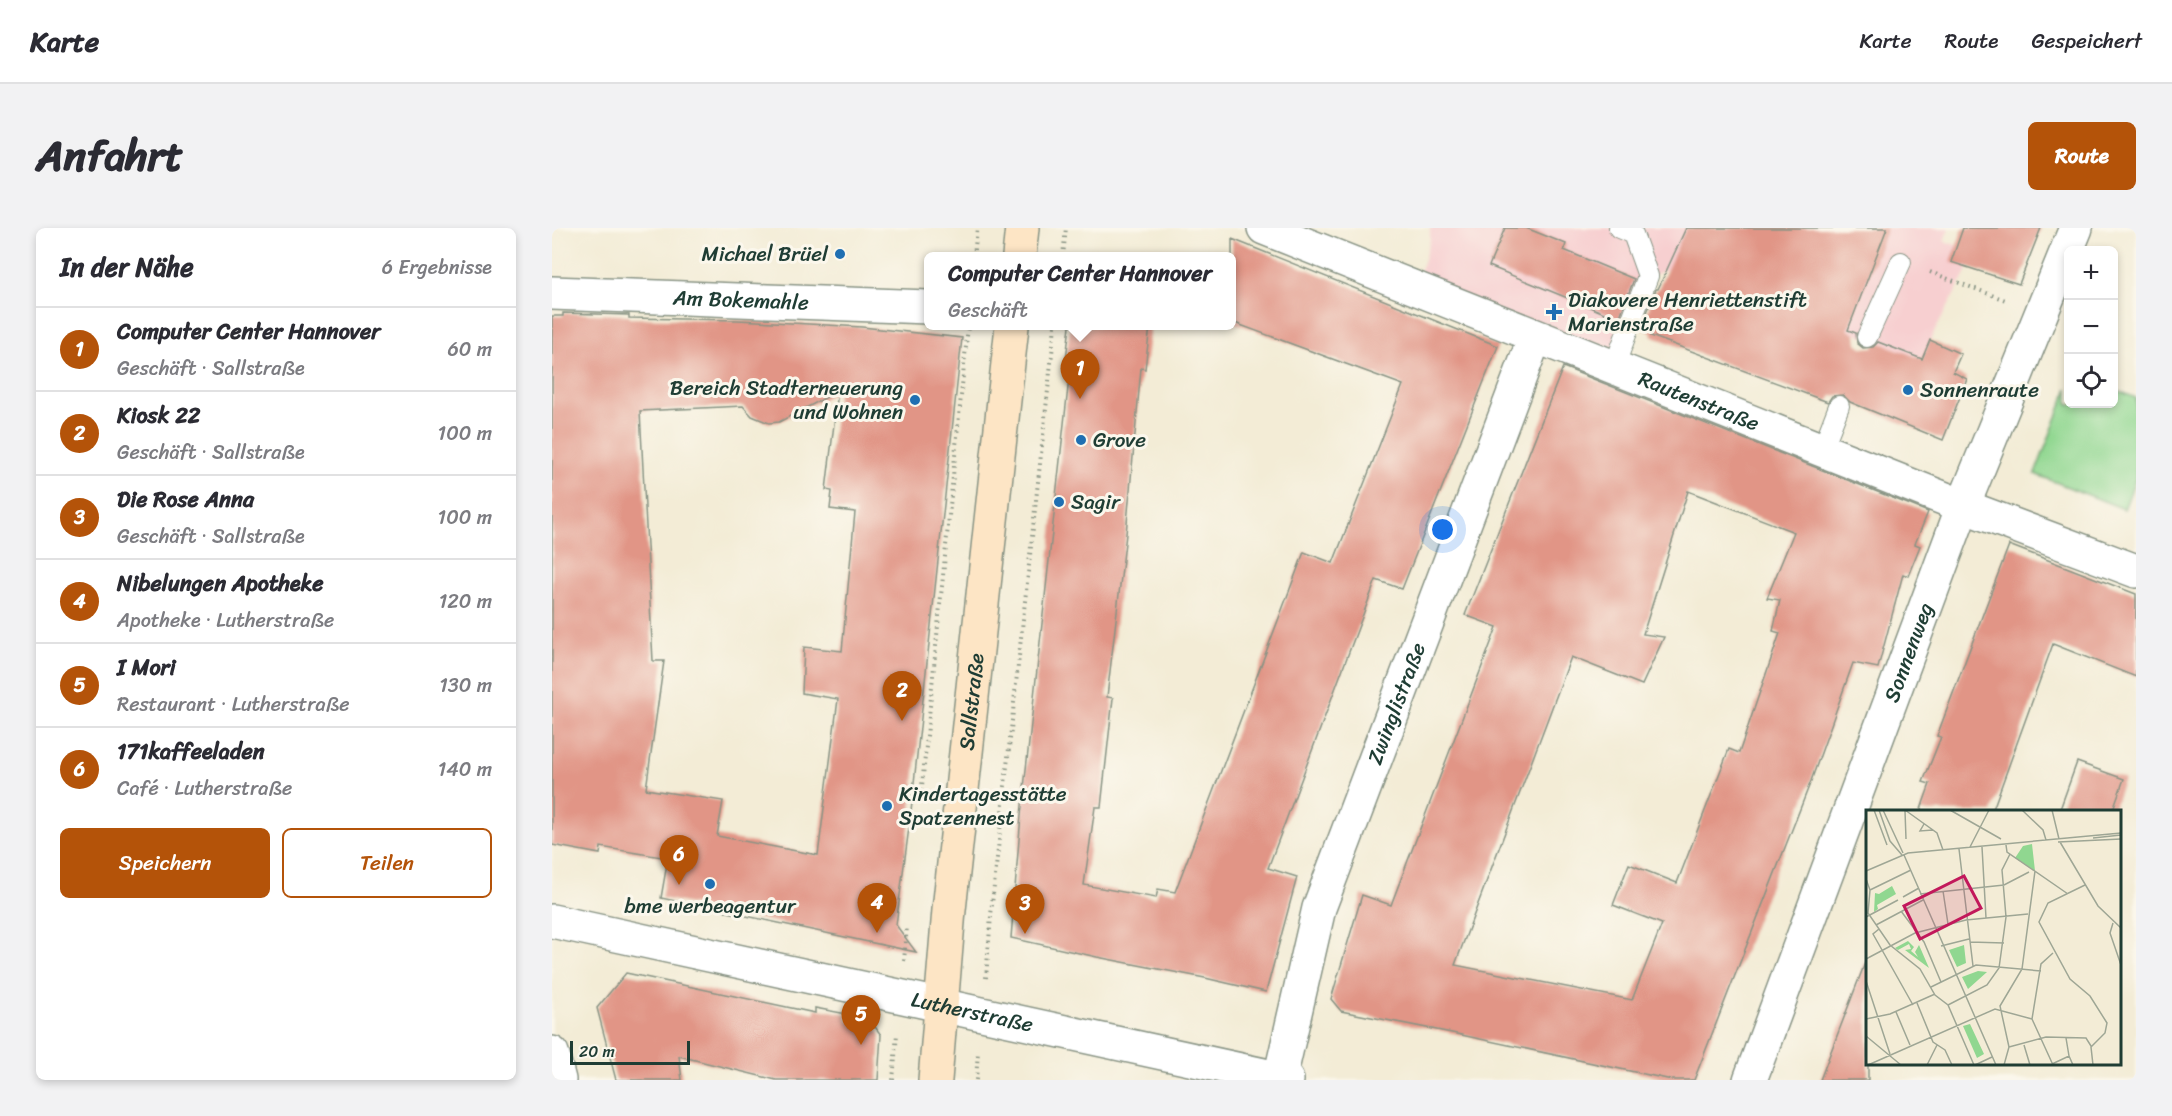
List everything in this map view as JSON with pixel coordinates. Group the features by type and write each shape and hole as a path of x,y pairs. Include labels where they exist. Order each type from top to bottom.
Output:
{"street":[{"path":"1019,252 1022,228"},
{"name":"Rautenstraße","path":"1264,228 1963,506 2136,571"},
{"name":"Sonnenweg","path":"1750,1080 1963,506 2076,228"},
{"name":"Am Bokemahle","path":"552,293 924,307"},
{"name":"Sallstraße","path":"934,1080 949,910 1012,330"},
{"name":"Zwinglistraße","path":"1284,1079 1319,908 1535,337"},
{"name":"Lutherstraße","path":"552,921 1284,1079"},
{"path":"552,1053 559,1080"}],"lane":[{"path":"1614,367 1648,276 1633,234 1619,228"},
{"path":"1867,337 1902,262"},
{"path":"1822,450 1839,406"}],"path":[{"path":"974,252 977,228"},
{"path":"1063,252 1066,228"},
{"path":"1902,262 2041,314"},
{"path":"920,798 968,330"},
{"path":"976,1080 993,892 1055,330"},
{"path":"893,1080 908,915"}],"shaded area":[{"name":"Diakovere Henriettenstift Marienstraße","path":"1430,228 1949,228 1944,241 1977,252 1922,359 1680,264 1647,278 1615,368 1415,289 1430,239"}],"green space":[{"path":"2118,391 2136,398 2136,478 2124,509 2035,474 2064,398 2064,408 2118,408"}],"building":[{"path":"1505,228 1526,228 1566,244 1564,250 1634,279 1619,319 1489,266"},
{"path":"1686,228 1887,228 1848,330 1856,333 1857,343 1863,348 1873,347 1878,342 1922,359 1930,340 1961,354 1953,372 1967,379 1943,440 1850,402 1843,395 1832,396 1828,402 1651,336 1652,333 1641,328 1656,289"},
{"path":"1963,228 2041,228 2019,284 1951,262"},
{"path":"1232,239 1498,346 1402,589 1376,580 1268,868 1297,877 1266,992 1011,938 1021,815 1071,360 1066,359 1070,330 1150,330 1145,369 1141,368 1126,534 1107,697 1113,698 1101,807 1095,807 1084,885 1156,898 1158,889 1175,892 1304,552 1333,563 1403,385 1236,323 1236,252 1232,252"},
{"path":"563,313 629,315 629,318 738,320 862,327 962,338 910,820 896,925 916,952 661,898 668,858 601,847 600,854 552,845 552,316 563,316","holes":["838,391 826,490 832,491 830,509 855,512 842,651 804,647 802,693 838,699 818,855 717,836 723,801 646,789 664,661 653,661 640,411 743,406 752,416 769,423 779,422"]},
{"path":"1563,367 1928,512 1915,544 1920,546 1908,576 1903,574 1878,668 1853,663 1811,781 1694,1080 1672,1080 1341,1011 1331,999 1362,895 1391,905 1497,627 1465,615","holes":["1688,491 1794,532 1767,598 1780,600 1773,631 1780,633 1739,753 1729,749 1677,883 1629,864 1613,905 1662,924 1632,1000 1455,965 1571,657 1642,685 1664,637 1643,634"]},
{"path":"2009,545 2136,594 2136,677 2053,644 1993,810 1921,810 1930,784 1923,782 1941,737 1937,736"},
{"path":"2077,762 2124,779 2113,810 2060,810"},
{"path":"1865,963 1866,963 1868,1080 1820,1080"},
{"path":"626,973 815,1013 815,1008 847,1014 847,1021 873,1024 881,1035 878,1080 776,1080 679,1056 682,1080 616,1080 597,1008"}],"place":[{"name":"Michael Brüel","path":"840,254"},
{"name":"Diakovere Henriettenstift Marienstraße","path":"1554,312"},
{"name":"Sonnenraute","path":"1908,390"},
{"name":"Computer Center Hannover","path":"1080,399"},
{"name":"Bereich Stadterneuerung und Wohnen","path":"915,400"},
{"name":"Grove","path":"1081,440"},
{"name":"Sagir","path":"1059,502"},
{"name":"Kiosk 22","path":"902,721"},
{"name":"Kindertagesstätte Spatzennest","path":"887,806"},
{"name":"bme werbeagentur","path":"710,884"},
{"name":"171kaffeeladen","path":"679,885"},
{"name":"Nibelungen Apotheke","path":"877,933"},
{"name":"Die Rose Anna","path":"1025,934"},
{"name":"I Mori","path":"861,1045"}]}
